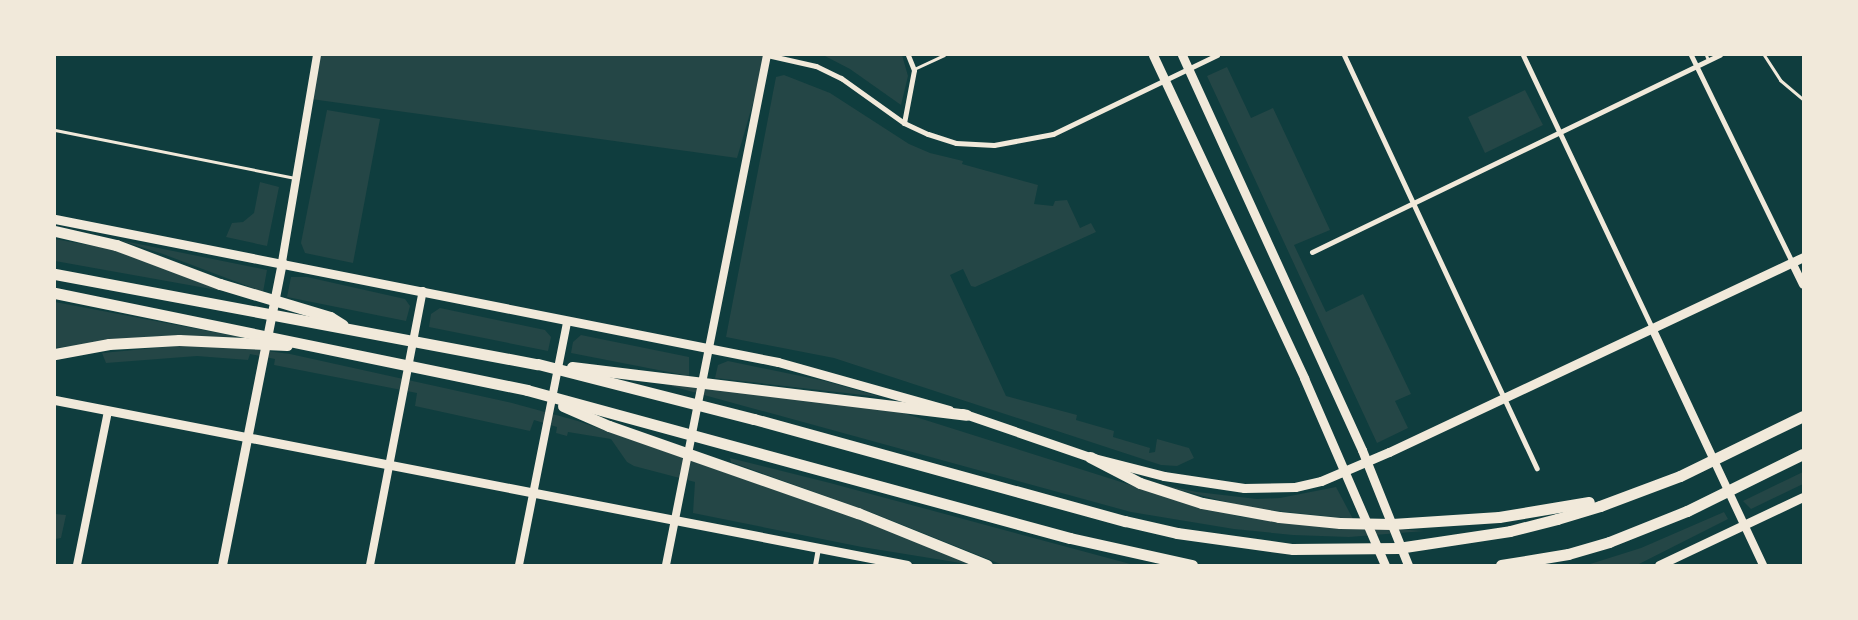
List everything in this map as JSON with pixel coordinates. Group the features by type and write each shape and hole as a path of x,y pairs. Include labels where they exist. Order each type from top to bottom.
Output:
{"highway":[{"path":"55,231 134,250 220,284 330,317 348,329"},
{"path":"55,274 538,364 966,415"},
{"path":"55,293 326,346 527,390 1070,538 1192,565"},
{"path":"55,354 109,344 178,340 326,346"},
{"path":"538,364 754,419 1125,521 1177,533 1293,549 1398,548 1510,531 1600,506 1680,476 1803,416"},
{"path":"527,390 609,426 858,513 987,565"},
{"path":"1501,565 1568,554 1609,542 1687,511 1803,454"},
{"path":"1090,457 1140,483 1202,503 1279,517 1340,523 1442,522 1541,512 1584,504 1680,476"},
{"path":"1548,565 1568,554"}],"main road":[{"path":"1153,55 1345,470 1385,565"},
{"path":"1182,55 1366,462 1408,565"},
{"path":"55,219 282,262 566,322 709,348 829,374 966,415 1090,457 1191,481 1261,489 1311,483 1366,462 1803,257"},
{"path":"222,565 282,262"},
{"path":"55,400 108,412 907,565"},
{"path":"1658,565 1803,497"}],"street":[{"path":"282,262 316,55"},
{"path":"666,565 767,55 816,66 841,78 904,123 956,143 1010,145 1069,127 1217,55"},
{"path":"904,123 914,70 908,55"},
{"path":"1344,55 1537,468"},
{"path":"1523,55 1763,565"},
{"path":"1691,55 1803,285"},
{"path":"1312,252 1696,66 1707,57 1720,55"},
{"path":"370,565 423,291"},
{"path":"519,565 566,322"},
{"path":"77,565 108,412"},
{"path":"815,565 818,548"}],"lane":[{"path":"914,70 944,55"},
{"path":"1764,55 1780,80 1803,100"},
{"path":"55,130 297,178"}],"shaded area":[{"path":"322,55 767,55 737,158 311,99 317,62"},
{"path":"823,55 902,55 908,76 901,105 850,69"},
{"path":"1227,67 1251,118 1273,108 1330,230 1294,245 1326,312 1363,294 1411,394 1395,401 1408,428 1377,443 1207,76"},
{"path":"784,75 830,93 909,144 930,153 963,161 962,164 1038,185 1034,204 1053,206 1055,201 1067,200 1080,228 1091,223 1096,232 975,287 971,286 963,269 950,275 1006,396 1077,415 1076,420 1114,431 1113,437 1150,448 1149,453 1155,452 1157,439 1189,448 1194,458 1177,466 1161,465 834,358 726,337 776,77"},
{"path":"1525,90 1543,125 1485,153 1468,117"},
{"path":"327,110 380,119 353,263 305,253 301,243"},
{"path":"260,182 279,187 267,246 226,237 232,223 243,222 254,213"},
{"path":"55,239 111,249 228,292 55,261"},
{"path":"119,240 267,270 263,292 163,254"},
{"path":"291,277 307,277 405,299 410,306 406,321 287,297"},
{"path":"55,302 240,337 154,336 55,348"},
{"path":"440,308 545,330 551,337 548,351 429,327 431,314"},
{"path":"581,335 689,357 689,376 571,353 573,342"},
{"path":"176,346 229,346 290,354 512,403 578,421 863,521 973,565 862,547 693,513 695,482 634,466 627,462 611,439 568,432 567,436 556,433 557,427 534,420 530,431 415,406 417,393 274,365 275,359 250,354 248,360 197,356 106,363 102,353"},
{"path":"728,361 825,381 881,397 715,378 718,365"},
{"path":"653,381 900,412 1178,500 1241,517 1424,531 1349,537 1293,535 1234,529 1131,512"},
{"path":"730,458 1134,565 1003,565 873,513 731,462"},
{"path":"1803,472 1803,484 1751,509 1743,501"},
{"path":"1149,482 1197,492 1257,499 1280,498 1336,487 1353,519 1250,508"},
{"path":"1724,512 1728,519 1637,565 1587,565 1641,548"},
{"path":"55,514 66,515 61,538 55,539"}]}
